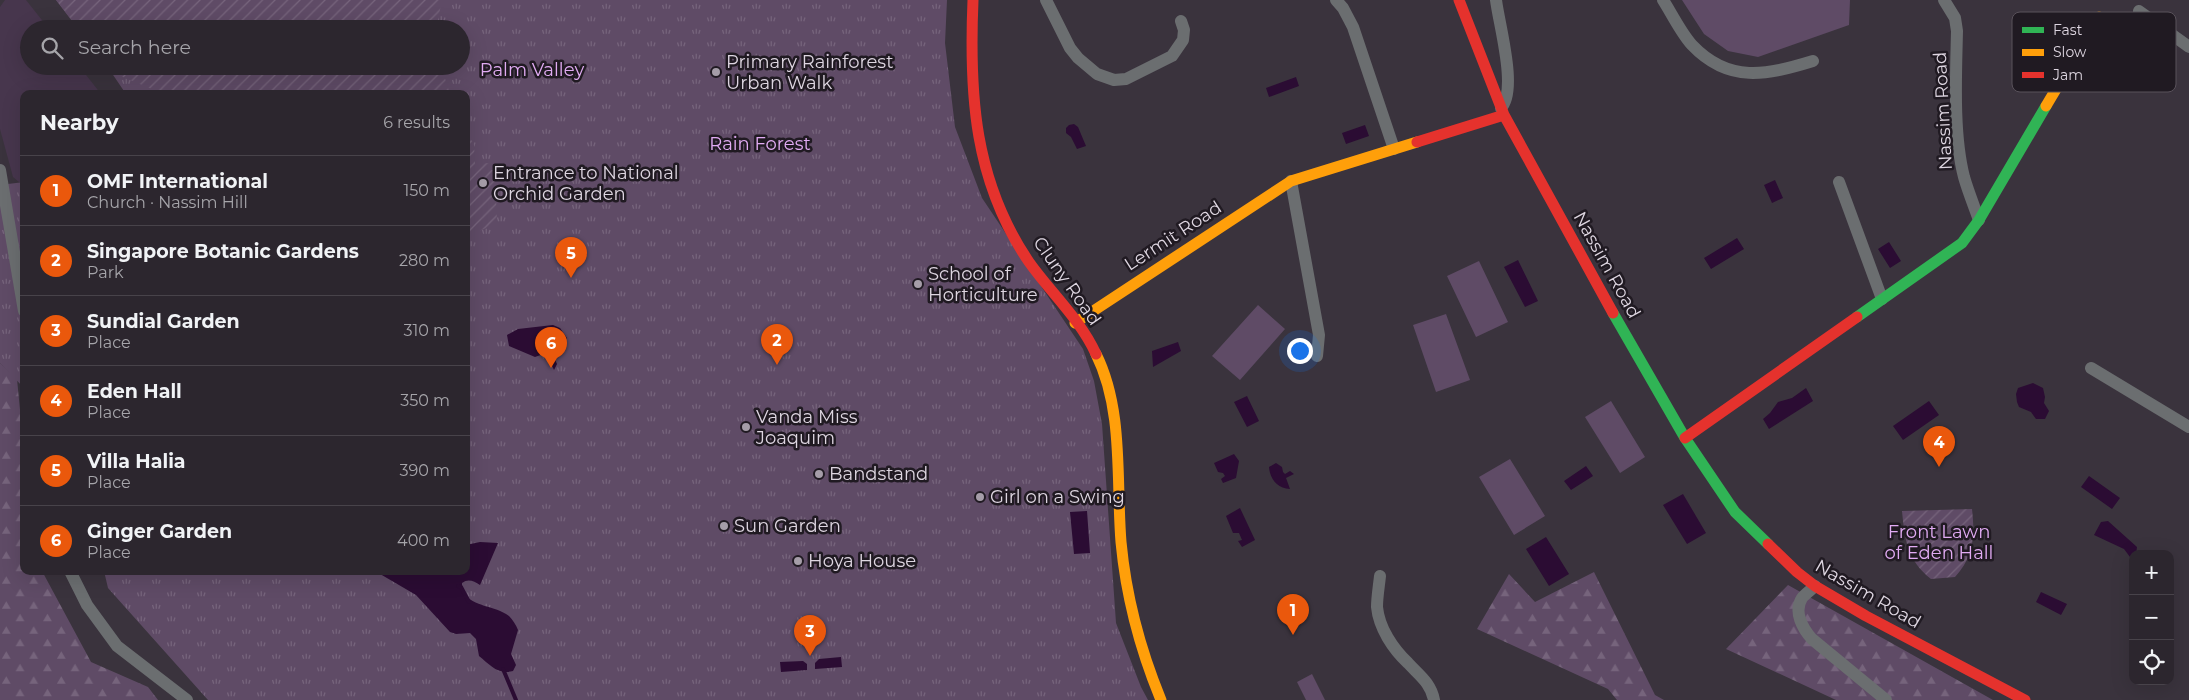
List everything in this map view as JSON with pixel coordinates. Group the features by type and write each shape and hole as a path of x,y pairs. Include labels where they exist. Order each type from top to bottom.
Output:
{"street":[{"name":"Cluny Road","path":"974,0 971,38 972,92 976,134 984,168 999,208 1028,259 1076,322 1094,351 1107,379 1111,405 1121,544 1131,604 1144,659 1161,700"},
{"path":"1046,0 1070,48 1078,58 1097,74 1114,80 1126,79 1172,56 1183,40 1184,30 1181,21"},
{"path":"1336,0 1343,8 1352,27 1394,149"},
{"name":"Nassim Road","path":"1459,0 1502,112 1641,364 1685,438 1735,512 1797,572 1815,586 1866,616 2026,700"},
{"path":"1496,0 1509,84 1502,112"},
{"path":"1663,0 1692,44 1710,61 1724,68 1754,74 1777,72 1813,61"},
{"name":"Nassim Road","path":"1944,0 1955,18 1958,114 1964,177 1979,220"},
{"path":"2176,38 2189,47"},
{"path":"1685,438 1962,243 1979,220 2055,92"},
{"name":"Lermit Road","path":"1076,322 1291,181 1394,149 1502,112"},
{"path":"0,170 20,288"},
{"path":"1291,181 1319,335 1317,356"},
{"path":"1839,182 1882,299"},
{"path":"2091,368 2189,427"},
{"path":"72,575 87,606 117,646 186,700"},
{"path":"1380,576 1377,607 1387,637 1406,662 1428,682 1434,700"},
{"path":"1815,586 1802,598 1799,607 1803,629 1812,639 1886,700"}],"shaded area":[{"path":"5,0 26,0 42,20 20,20 20,75 86,75 98,90 20,90 20,182 13,177 0,129 0,7"},
{"path":"1296,77 1299,86 1269,97 1266,88"},
{"path":"1074,124 1078,127 1086,146 1077,149 1071,137 1066,133 1066,128"},
{"path":"1365,125 1369,136 1346,144 1342,133"},
{"path":"1775,180 1783,198 1772,203 1764,185"},
{"path":"1737,238 1744,249 1711,269 1704,258"},
{"path":"1889,242 1901,261 1890,268 1878,249"},
{"path":"1518,260 1538,301 1525,307 1504,267"},
{"path":"553,325 560,328 567,338 559,348 551,351 557,364 554,370 546,353 535,357 509,346 507,335 518,329"},
{"path":"1178,342 1181,351 1153,367 1152,351"},
{"path":"2033,383 2043,388 2044,403 2049,411 2045,419 2036,419 2031,412 2019,407 2017,402 2016,394 2018,388"},
{"path":"1806,388 1813,401 1769,429 1763,419 1778,402 1792,398"},
{"path":"1247,396 1259,421 1247,427 1234,402"},
{"path":"1929,401 1939,415 1903,440 1893,426"},
{"path":"1234,454 1239,461 1236,478 1223,483 1221,479 1225,476 1223,473 1218,472 1214,463"},
{"path":"1276,463 1282,467 1285,474 1290,471 1294,474 1286,478 1290,489 1281,487 1273,479 1269,467"},
{"path":"1586,466 1593,476 1571,490 1564,481"},
{"path":"2089,476 2120,498 2112,509 2081,487"},
{"path":"1683,494 1706,533 1687,544 1663,505"},
{"path":"1240,508 1255,540 1242,547 1238,541 1242,540 1239,533 1233,533 1226,516"},
{"path":"1087,511 1090,553 1074,554 1070,512"},
{"path":"2108,521 2137,547 2137,550 2129,550 2129,556 2124,549 2094,535 2101,522"},
{"path":"1546,537 1569,574 1549,586 1526,549"},
{"path":"480,542 498,543 480,585 476,582 464,581 462,583 462,592 479,604 503,612 514,623 518,630 511,654 516,665 513,671 503,672 491,666 479,656 476,639 470,633 456,634 450,632 416,595 382,575 470,575 470,544"},
{"path":"2041,592 2067,604 2061,615 2036,602"},
{"path":"841,657 842,667 815,669 815,663 819,659"},
{"path":"803,661 807,664 807,670 781,672 780,662"}],"green space":[{"path":"56,0 947,0 945,43 955,127 982,198 1083,349 1094,381 1102,424 1116,623 1148,700 208,700 108,588 105,575 470,575 470,90 123,90 113,75 470,75 470,20 71,20"},
{"path":"56,0 442,0 438,20 72,20"},
{"path":"1682,0 1850,0 1849,25 1758,57 1728,51 1704,34"},
{"path":"118,75 444,75 449,90 154,90"},
{"name":"Entrance to National Orchid Garden","path":"470,138 474,145 475,164 489,163 489,170 495,170 497,223 470,235"},
{"path":"20,182 20,384 0,363 0,185"},
{"path":"1479,261 1508,322 1476,337 1447,276"},
{"path":"1258,305 1285,329 1240,380 1212,356"},
{"path":"1446,314 1470,380 1436,392 1413,325"},
{"path":"0,363 17,379 20,410 20,575 44,575 91,662 148,687 158,700 0,700"},
{"path":"1611,401 1645,457 1620,473 1585,417"},
{"path":"1510,459 1545,516 1514,535 1479,477"},
{"name":"Front Lawn of Eden Hall","path":"1972,509 1973,537 1970,553 1966,561 1955,577 1931,579 1912,557 1904,532 1902,511"},
{"path":"1594,572 1655,695 1664,700 1617,700 1608,689 1477,629 1509,574 1535,602"},
{"path":"1788,585 1993,700 1836,700 1726,649"},
{"path":"1312,674 1325,700 1306,700 1297,682"}],"waterway":[{"path":"458,586 461,587 469,602"},
{"path":"503,669 516,700"}],"traffic: fast":[{"path":"1857,317 1962,243 1979,220 2046,106"},
{"path":"1613,313 1685,438 1735,512 1768,544"}],"traffic: slow":[{"path":"2046,106 2054,92"},
{"path":"1075,323 1291,181 1417,142"},
{"path":"1096,354 1105,376 1115,422 1121,542 1126,582 1140,642 1161,700"}],"traffic: jam":[{"path":"973,0 972,70 974,103 986,169 996,200 1029,262 1074,318 1096,354"},
{"path":"1459,0 1504,115 1613,313"},
{"path":"1417,142 1504,115"},
{"path":"1685,438 1857,317"},
{"path":"1768,544 1797,572 1815,586 1866,616 2025,700"}],"place":[{"name":"Primary Rainforest Urban Walk","path":"716,72"},
{"name":"Entrance to National Orchid Garden","path":"483,183"},
{"name":"Villa Halia","path":"571,278"},
{"name":"School of Horticulture","path":"918,284"},
{"name":"Singapore Botanic Gardens","path":"777,365"},
{"name":"Ginger Garden","path":"551,368"},
{"name":"Vanda Miss Joaquim","path":"746,427"},
{"name":"Eden Hall","path":"1939,467"},
{"name":"Bandstand","path":"819,474"},
{"name":"Girl on a Swing","path":"980,497"},
{"name":"Sun Garden","path":"724,526"},
{"name":"Hoya House","path":"798,561"},
{"name":"OMF International","path":"1293,635"},
{"name":"Sundial Garden","path":"810,656"}],"park label":[{"name":"Palm Valley","path":"532,70"},
{"name":"Rain Forest","path":"760,144"}]}
